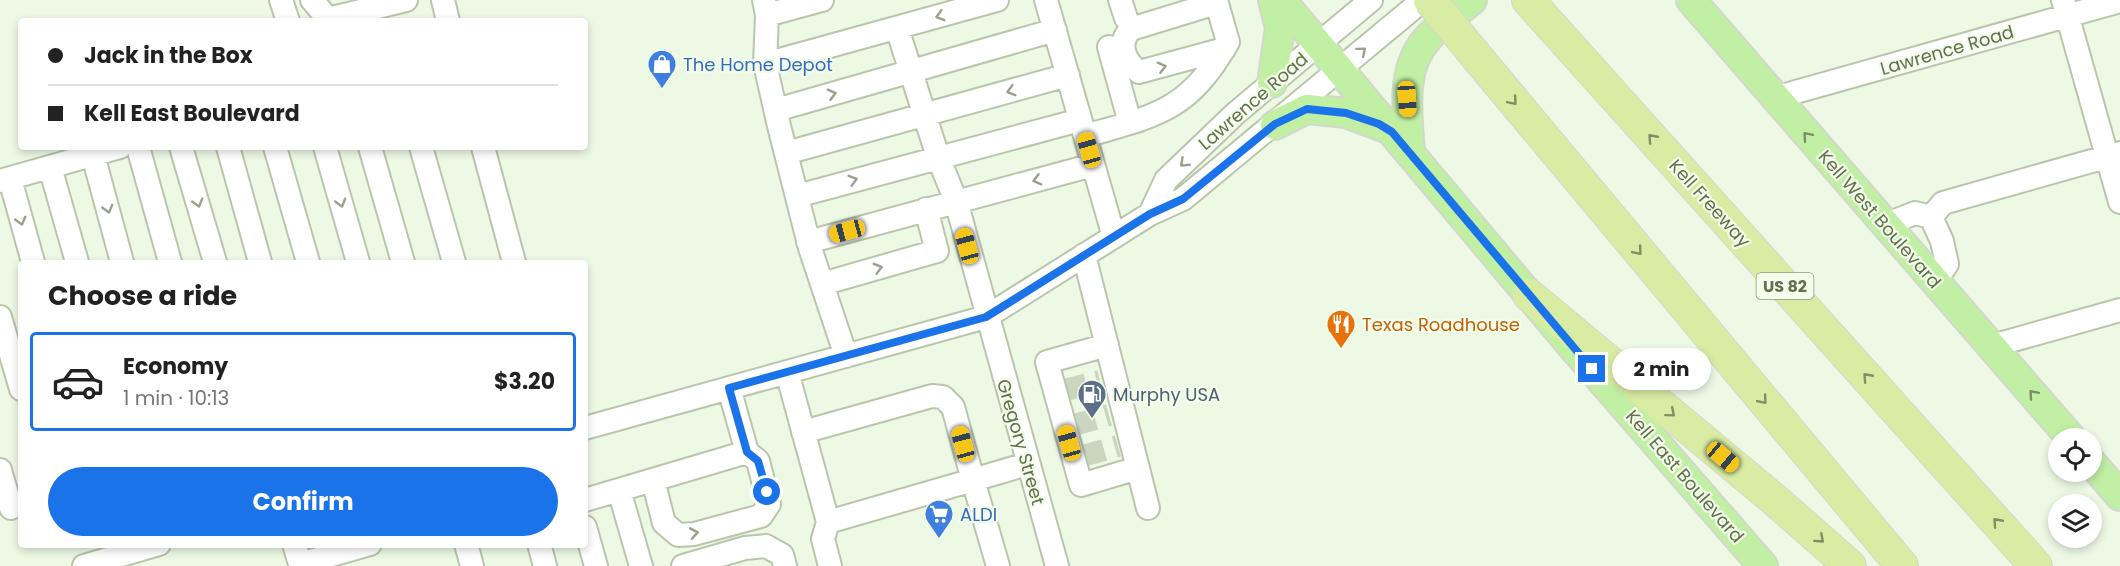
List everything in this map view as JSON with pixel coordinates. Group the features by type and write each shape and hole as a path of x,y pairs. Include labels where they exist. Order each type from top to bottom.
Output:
{"highway":[{"path":"1430,0 1902,566"},
{"name":"Kell Freeway","path":"1531,3 2036,566"},
{"path":"1529,295 1776,501 1850,566"}],"main road":[{"path":"1272,83 1280,28 1273,0"},
{"name":"Kell East Boulevard","path":"1281,0 1529,295 1764,566"},
{"path":"1410,154 1407,99 1411,65 1428,37 1472,0"},
{"name":"Kell West Boulevard","path":"1690,0 2062,428"},
{"path":"1275,124 1307,109 1330,110 1379,124 1392,132"},
{"path":"2102,473 2118,489"}],"street":[{"path":"281,0 287,18"},
{"path":"312,0 327,18"},
{"path":"339,18 383,14 406,0"},
{"path":"442,0 447,18"},
{"path":"822,0 765,8 765,64 808,242 846,356"},
{"path":"765,64 997,0"},
{"path":"1046,0 1114,237"},
{"path":"1130,123 1108,43 1123,9 1200,0"},
{"path":"797,196 938,156 1083,128 1130,123 1159,115 1190,94 1224,49 1228,42 1214,0 1206,6 1131,29 1124,36 1122,48 1129,65 1138,72 1224,49"},
{"name":"Lawrence Road","path":"1150,214 1166,180 1272,83 1371,0"},
{"name":"Lawrence Road","path":"588,427 986,317 1150,214 1183,199 1423,0"},
{"name":"Lawrence Road","path":"1774,98 2065,8 2120,1"},
{"path":"2065,8 2114,155 2120,202"},
{"name":"Gregory Street","path":"897,28 938,156 956,201 986,317 1057,566"},
{"path":"776,110 1054,30"},
{"path":"786,153 1068,75"},
{"path":"32,260 5,180 110,150"},
{"path":"139,150 169,260"},
{"path":"183,150 214,260"},
{"path":"229,150 259,260"},
{"path":"276,150 307,260"},
{"path":"326,150 357,260"},
{"path":"371,150 402,260"},
{"path":"422,150 453,260"},
{"path":"484,150 513,260"},
{"path":"93,155 121,260"},
{"path":"1931,217 1943,203 2114,155"},
{"path":"808,242 1093,165"},
{"path":"51,167 76,260"},
{"path":"822,284 937,251 926,210"},
{"path":"1885,225 1915,213 1931,217"},
{"path":"1931,217 1942,241 1947,264 1935,282"},
{"path":"1084,255 1107,345 1107,379 1124,444 1138,468 1148,508"},
{"path":"1992,346 2120,310"},
{"path":"0,317 18,379"},
{"path":"1107,345 1047,362 1060,391 1078,457 1081,485 1138,468"},
{"path":"787,372 828,522 823,539 830,566"},
{"path":"653,480 664,523 678,535 694,534 761,516 770,504 758,461 747,452 729,388"},
{"path":"804,432 932,396 943,396 952,407 998,566"},
{"path":"588,499 747,452"},
{"path":"828,522 1028,464"},
{"path":"0,470 11,508"},
{"path":"619,490 641,566"},
{"path":"588,538 596,566"},
{"path":"683,566 745,548 766,546 782,555 785,566"},
{"path":"84,566 145,548"},
{"path":"298,560 352,548"},
{"path":"467,548 472,566"},
{"path":"540,548 545,566"}],"tunnel":[{"path":"1065,390 1100,381"},
{"path":"1074,425 1109,415"},
{"path":"1083,456 1118,446"}],"place":[{"name":"The Home Depot","path":"662,90"},
{"name":"Texas Roadhouse","path":"1341,350"},
{"name":"Murphy USA","path":"1092,420"},
{"name":"ALDI","path":"939,540"}],"route":[{"path":"767,492 758,461 747,452 729,388 986,317 1150,214 1183,199 1275,124 1307,109 1346,113 1379,124 1392,132 1592,369"}]}
